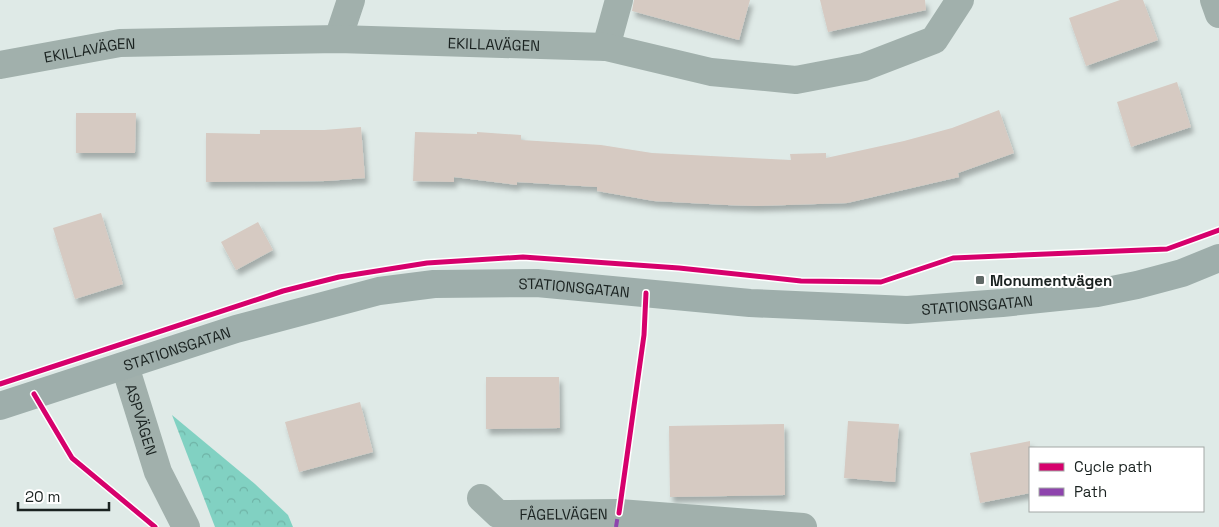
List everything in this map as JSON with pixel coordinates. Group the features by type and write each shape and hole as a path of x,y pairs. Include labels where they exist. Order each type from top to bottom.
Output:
{"street":[{"path":"338,38 351,0"},
{"path":"606,47 619,0"},
{"name":"EKILLAVÄGEN","path":"0,65 120,43 338,38 606,47 711,72 796,80 864,67 934,40 960,0"},
{"path":"1214,0 1219,14"},
{"name":"STATIONSGATAN","path":"0,406 246,326 380,291 434,284 536,283 750,303 907,310 1002,304 1097,293 1182,273 1219,258"},
{"name":"ASPVÄGEN","path":"125,366 158,472 186,527"},
{"name":"FÅGELVÄGEN","path":"481,498 498,514 619,512 802,527"}],"green space":[{"path":"172,415 255,484 288,515 293,527 215,527"}],"building":[{"path":"634,0 750,0 739,40 632,11"},
{"path":"820,0 925,0 926,10 828,32"},
{"path":"1120,0 1143,0 1158,40 1086,66 1069,18"},
{"path":"1177,82 1191,127 1131,147 1117,102"},
{"path":"999,110 1014,153 958,173 959,177 847,203 727,205 654,201 597,191 597,187 517,182 517,185 454,177 454,182 413,181 415,132 477,134 477,132 521,135 521,140 601,145 652,153 791,160 790,154 826,153 826,158 904,141 952,128"},
{"path":"76,113 136,113 135,153 76,153"},
{"path":"361,127 365,178 327,181 206,182 206,133 260,134 260,130 324,130"},
{"path":"101,213 123,284 75,299 53,228"},
{"path":"258,222 273,250 236,270 221,242"},
{"path":"486,377 559,377 560,428 486,429"},
{"path":"360,402 373,452 299,472 285,422"},
{"path":"848,421 899,424 895,482 844,478"},
{"path":"784,424 785,495 670,497 669,426"},
{"path":"1030,441 1029,493 980,503 970,453"}],"marked path":[{"path":"616,527 619,508"}],"cycle path":[{"path":"0,384 283,291 339,277 427,263 523,257 679,268 801,281 881,282 953,258 1167,249 1219,230"},
{"path":"619,513 644,335 646,293"},
{"path":"34,394 72,458 155,527"}],"place":[{"name":"Monumentvägen","path":"980,280"}]}
